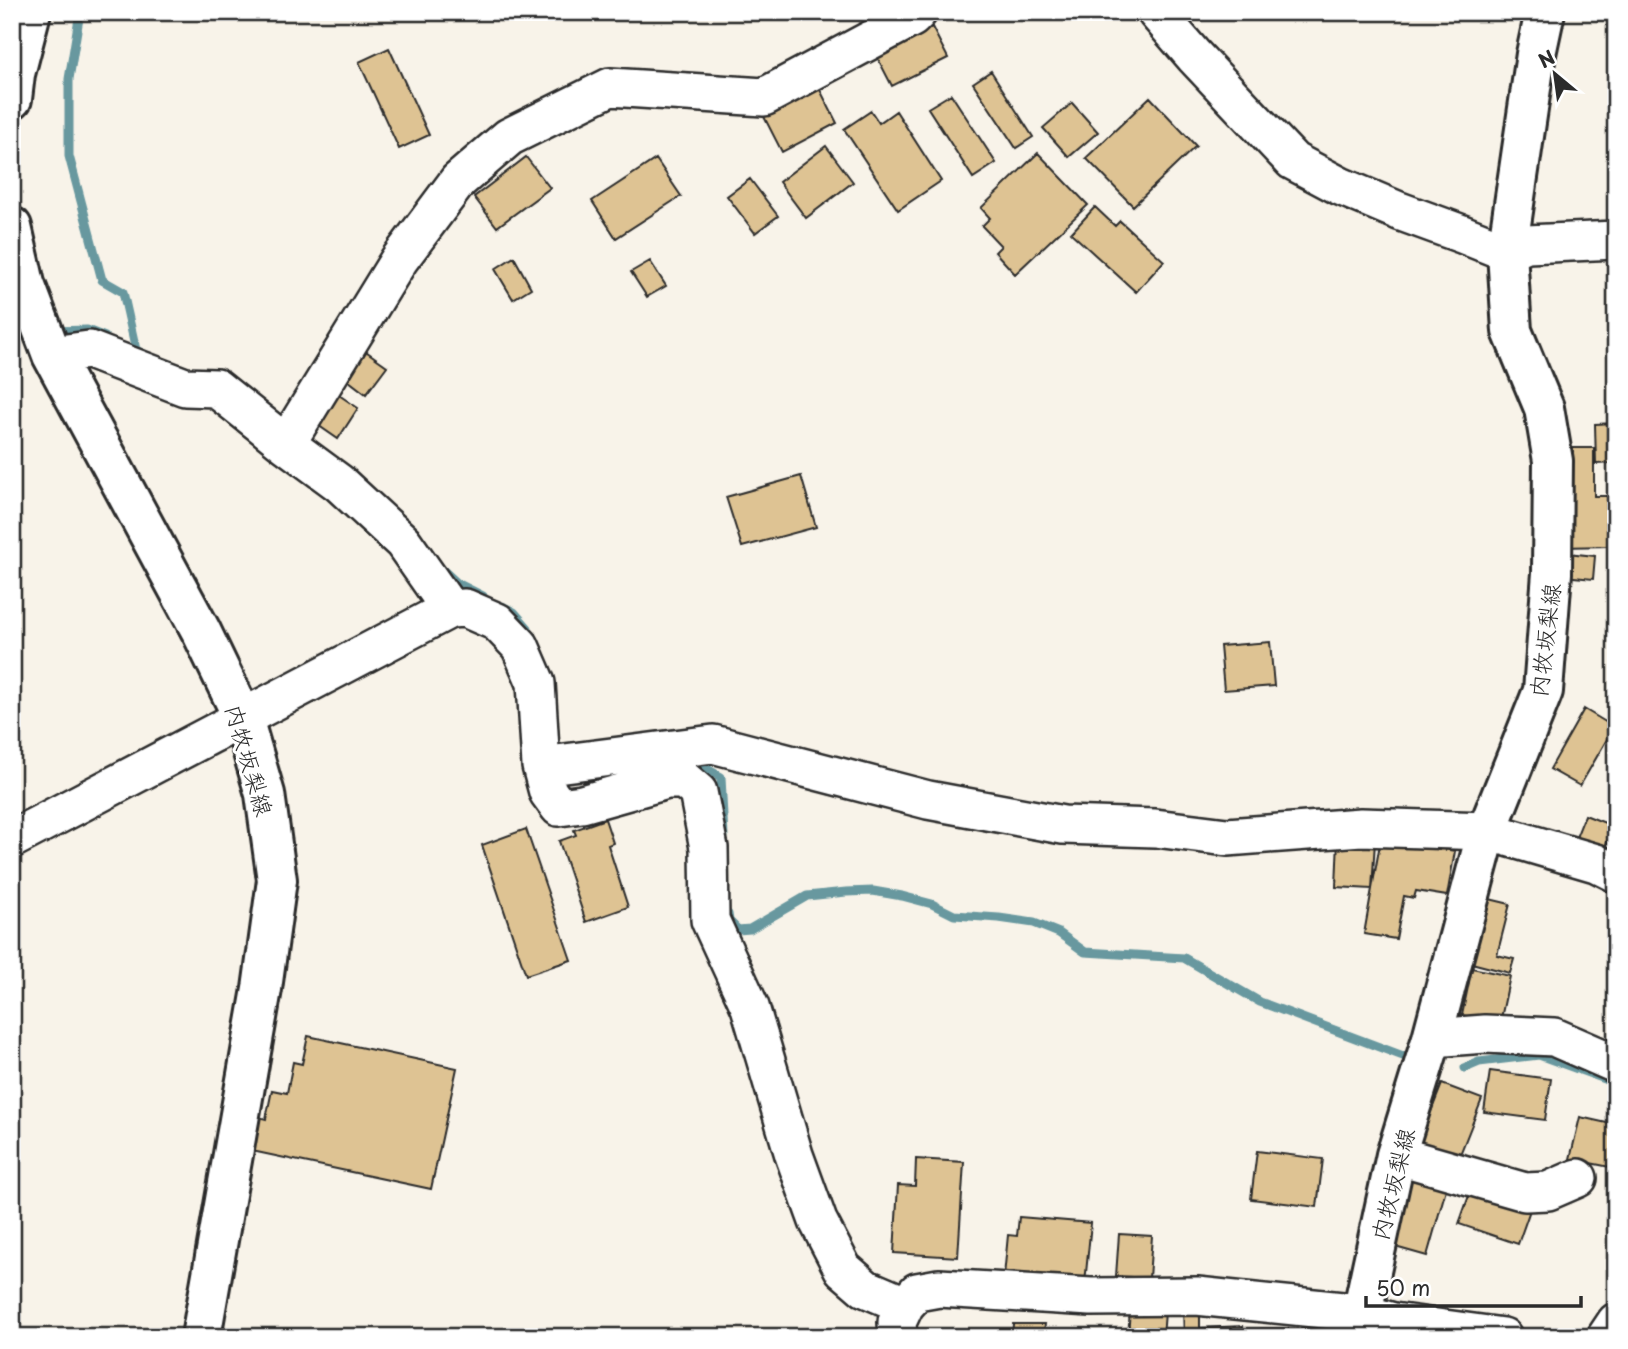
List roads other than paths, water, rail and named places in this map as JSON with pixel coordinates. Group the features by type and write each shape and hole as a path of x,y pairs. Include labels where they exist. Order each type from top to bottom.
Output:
{"main road":[{"path":"12,99 15,74 31,12"},
{"name":"内牧坂梨線","path":"1362,1325 1396,1155 1432,1038 1486,831 1543,691 1552,573 1553,461 1544,408 1512,331 1507,252 1536,54 1545,12"},
{"name":"内牧坂梨線","path":"12,227 25,284 52,355 201,631 243,718 265,794 277,880 262,989 201,1337"}],"street":[{"path":"293,433 399,260 458,181 509,137 610,87 764,97 912,18 918,12"},
{"path":"1156,12 1293,162 1340,186 1507,252 1527,244 1616,240"},
{"path":"52,355 89,349 185,387 216,388 293,433 339,483 403,542 450,609"},
{"path":"12,839 450,609 465,608 496,622 520,646 536,683 541,766 548,792 559,807 582,804 667,780 684,780 698,792 709,848 710,920 750,1007 794,1155 818,1221 843,1269 902,1321 917,1292 939,1288 1091,1297 1197,1296 1362,1325 1393,1322 1503,1337"},
{"path":"541,766 713,744 928,800 1063,825 1155,828 1227,837 1362,827 1486,831 1596,863 1616,873"},
{"path":"1432,1038 1485,1034 1554,1037 1616,1064"},
{"path":"1396,1155 1525,1192 1548,1191 1578,1178"},
{"path":"1606,1337 1616,1322"}],"waterway":[{"path":"80,12 69,79 69,156 102,280 123,292 136,350 144,354"},
{"path":"54,331 87,330 105,337"},
{"path":"12,336 33,334"},
{"path":"443,570 457,583 483,596"},
{"path":"502,606 514,612 528,628"},
{"path":"689,767 705,768 721,777 724,837"},
{"path":"728,914 729,921 738,930 750,929 807,896 873,891 932,904 954,915 1034,923 1059,933 1085,952 1184,958 1260,1002 1411,1059"},
{"path":"1465,1068 1479,1062 1539,1055 1616,1083"}]}
